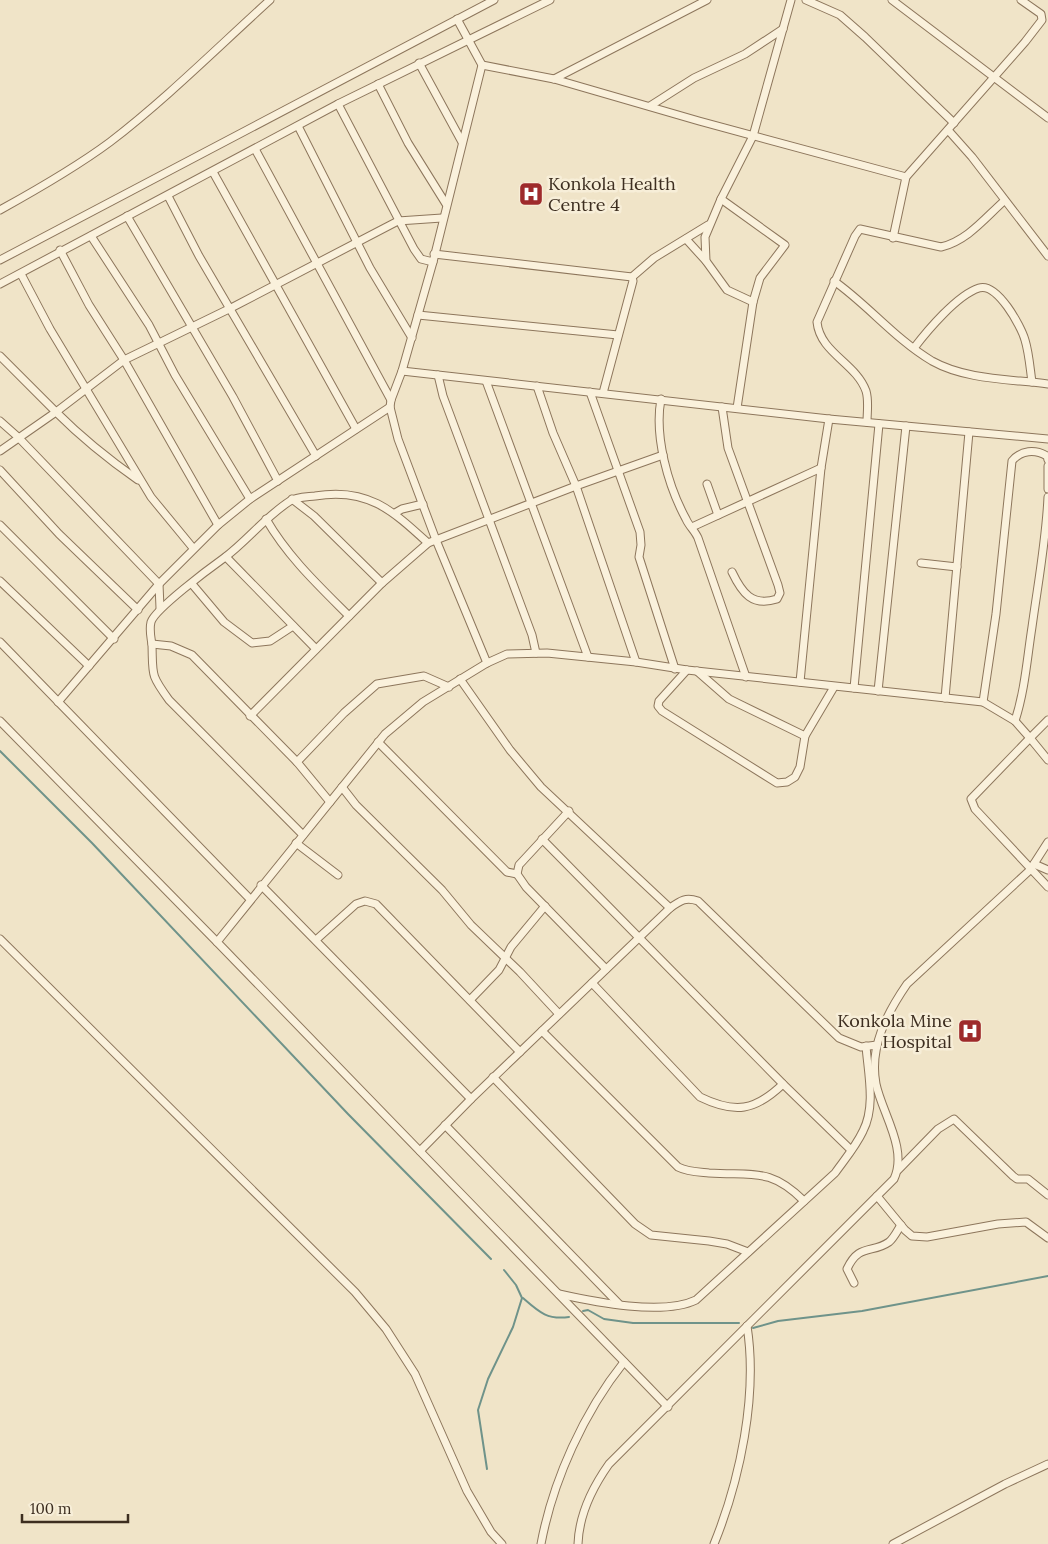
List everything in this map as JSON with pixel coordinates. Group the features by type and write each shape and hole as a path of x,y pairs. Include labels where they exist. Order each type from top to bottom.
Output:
{"street":[{"path":"0,210 56,179 110,142 270,0"},
{"path":"0,260 494,0"},
{"path":"0,284 21,274 60,250 168,196 338,104 550,0"},
{"path":"554,79 707,0"},
{"path":"706,262 704,247 708,225 753,136 791,0"},
{"path":"806,0 840,15 866,37 954,123"},
{"path":"892,0 1048,118"},
{"path":"893,238 906,177 1025,42 1042,20 1041,14 1021,0"},
{"path":"58,702 159,584 218,525 250,499 356,429 391,403 412,338 434,258 442,218 482,65 457,19"},
{"path":"650,106 694,78 745,54 783,29"},
{"path":"419,63 462,142"},
{"path":"482,65 554,79 753,136 906,177"},
{"path":"378,84 408,143 446,204"},
{"path":"338,104 398,221 421,259 434,258 632,277 654,258 708,225"},
{"path":"298,126 357,242 394,310 412,338"},
{"path":"948,130 1048,256"},
{"path":"255,149 318,263 391,403 398,439 436,540 487,663"},
{"path":"213,172 356,429"},
{"path":"168,196 199,256 316,456"},
{"path":"721,199 785,244 762,273 752,302 737,408"},
{"path":"867,422 868,398 861,382 822,340 818,331 820,312 860,229 893,238 941,247 954,244 966,236 1004,200"},
{"path":"127,216 233,397 278,481"},
{"path":"0,451 18,436 86,391 124,360 231,308 398,221 442,218"},
{"path":"91,236 159,344 175,375 250,499"},
{"path":"686,239 727,290 752,302"},
{"path":"60,250 89,305 124,360 218,525"},
{"path":"21,274 86,391 141,482 157,505 194,548"},
{"path":"603,393 633,281 632,277"},
{"path":"834,281 933,362 971,374 1048,384"},
{"path":"914,348 933,325 965,296 980,288 988,288 998,295 1020,327 1026,341 1032,382"},
{"path":"418,315 618,335"},
{"path":"0,356 76,433 103,456 141,482"},
{"path":"402,371 829,419 1048,439"},
{"path":"438,376 443,396 488,520 532,635 536,653"},
{"path":"486,381 588,657"},
{"path":"537,386 553,433 576,486 636,662"},
{"path":"590,392 640,532 640,557 675,669"},
{"path":"661,399 657,428 663,455 677,499 698,538 746,677"},
{"path":"722,407 728,448 778,585 780,593 777,599 760,602 753,599 740,586 732,572"},
{"path":"800,682 820,468 829,419"},
{"path":"0,421 18,436 159,584 160,608"},
{"path":"854,688 879,424"},
{"path":"878,691 906,426"},
{"path":"945,698 969,432"},
{"path":"983,702 996,614 1012,461 1017,455 1033,451 1041,453 1048,460"},
{"path":"250,716 382,583 428,543 663,455"},
{"path":"1048,466 1048,489"},
{"path":"692,527 820,468"},
{"path":"0,470 59,534 138,610"},
{"path":"706,484 718,515"},
{"path":"302,835 169,700 157,684 151,670 152,644 150,628 155,613 210,567 226,557 266,519 292,500 332,493 351,494 370,499 395,513 428,543"},
{"path":"1015,721 1027,669 1042,570 1048,497"},
{"path":"292,500 314,516 382,583"},
{"path":"395,513 402,509 423,504"},
{"path":"266,519 293,558 349,616"},
{"path":"0,525 114,638"},
{"path":"226,557 316,650"},
{"path":"921,564 957,567"},
{"path":"0,581 89,666"},
{"path":"192,584 224,622 252,643 270,641 293,626"},
{"path":"148,598 160,608"},
{"path":"0,642 250,898"},
{"path":"152,644 180,649 192,655 296,762 330,802"},
{"path":"216,942 378,742 407,713 487,663 507,654 536,653 588,657 636,662 675,669 983,702 1015,721 1048,760"},
{"path":"687,670 659,701 658,706 662,711 777,783 787,782 795,777 800,767 805,736 834,686"},
{"path":"696,671 729,699 805,736"},
{"path":"296,762 344,713 377,684 424,676 449,687"},
{"path":"460,679 525,769 546,792 569,811 670,908"},
{"path":"1048,720 971,799 975,808 1032,867 1048,887"},
{"path":"0,721 668,1407"},
{"path":"378,742 507,872 517,874 606,969"},
{"path":"342,787 356,805 442,890 471,925 560,1014"},
{"path":"517,874 519,865 569,811"},
{"path":"542,840 640,936 783,1084 851,1150"},
{"path":"578,1544 578,1532 585,1506 596,1482 609,1464 894,1179 900,1160 876,1083 877,1045 892,1006 907,984 1032,867 1048,842"},
{"path":"296,843 338,875"},
{"path":"1032,867 1048,870"},
{"path":"261,885 317,939 471,1099"},
{"path":"420,1151 493,1077 640,936 682,899 690,898 698,902 839,1038 861,1047 877,1045"},
{"path":"317,939 356,904 365,901 376,904 520,1052"},
{"path":"470,1000 499,970 511,947 545,906"},
{"path":"0,939 355,1292 386,1329 415,1374 467,1491 491,1532 502,1544"},
{"path":"592,983 700,1096 716,1104 734,1107 754,1106 769,1098 783,1084"},
{"path":"542,1031 678,1167 697,1172 759,1174 775,1178 791,1188 804,1200"},
{"path":"558,1294 590,1301 675,1307 687,1305 696,1300 835,1172 851,1150 864,1130 870,1102 866,1046"},
{"path":"493,1077 634,1224 651,1236 709,1240 748,1252"},
{"path":"898,1170 938,1129 954,1119 1013,1176 1017,1179 1028,1179 1048,1195"},
{"path":"445,1125 619,1304"},
{"path":"876,1196 900,1225 912,1236 920,1237 998,1224 1026,1222 1048,1238"},
{"path":"854,1284 847,1269 850,1262 866,1249 888,1243 900,1225"},
{"path":"714,1544 734,1486 751,1387 751,1350 747,1326"},
{"path":"541,1544 550,1504 587,1415 624,1362"},
{"path":"893,1544 1005,1484 1048,1464"}],"waterway":[{"path":"0,751 92,843 348,1114 491,1259"},
{"path":"487,1469 478,1410 488,1379 513,1327 522,1298 516,1285 504,1270"},
{"path":"753,1328 778,1321 862,1311 1048,1276"},
{"path":"523,1298 544,1314 561,1318 569,1317"},
{"path":"583,1311 588,1310 604,1319 633,1323 739,1323"}],"place":[{"name":"Konkola Health Centre 4","path":"531,194"},
{"name":"Konkola Mine Hospital","path":"970,1031"}]}
